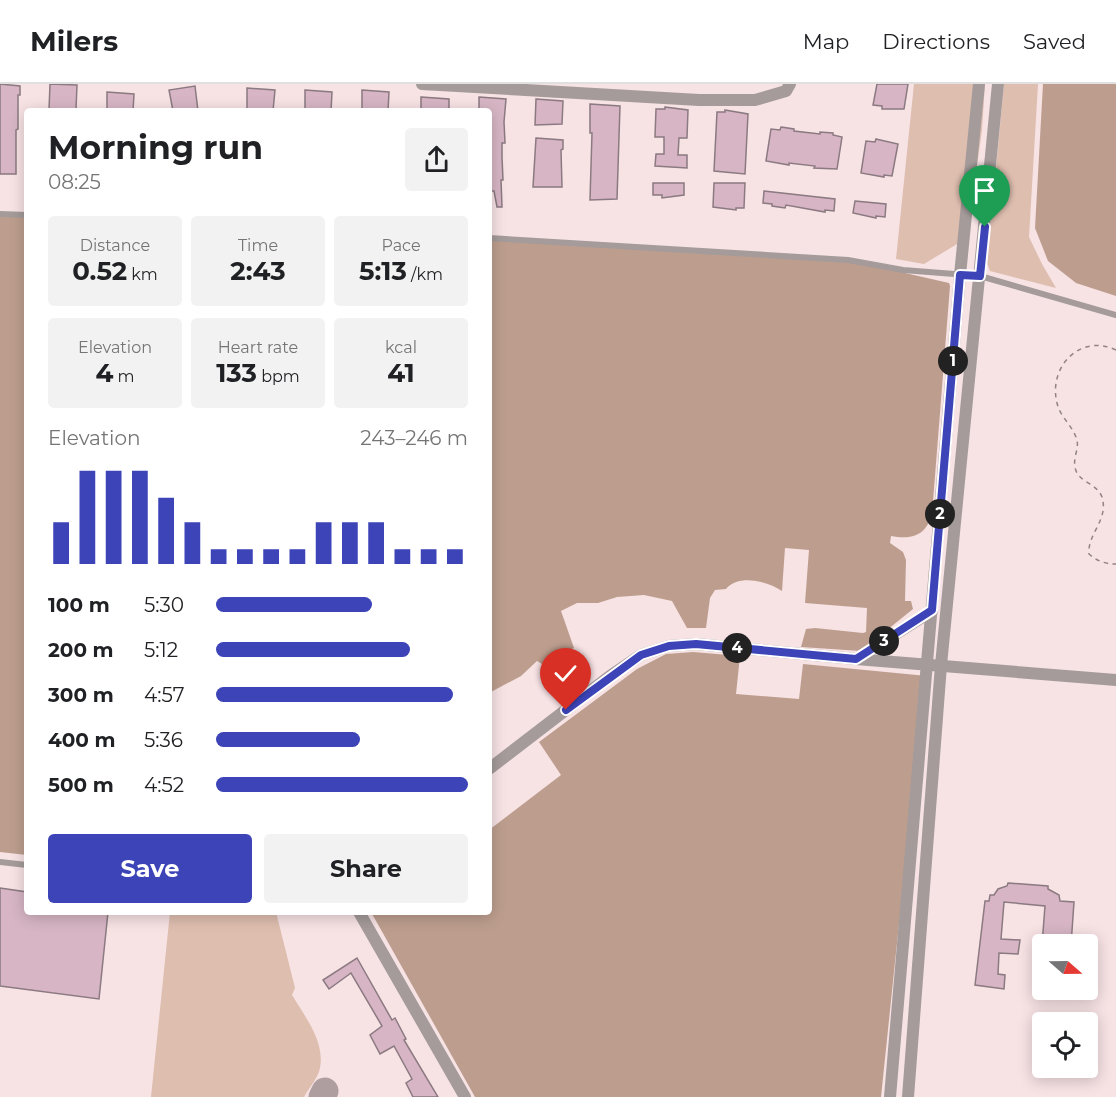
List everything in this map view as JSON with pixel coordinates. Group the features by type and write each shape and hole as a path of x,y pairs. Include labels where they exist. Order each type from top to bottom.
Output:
{"street":[{"path":"422,84 615,89 668,99 755,100 786,91 790,84"},
{"path":"908,1097 934,665 932,610 960,275 979,84"},
{"path":"890,1097 934,665 980,276 998,84"},
{"path":"856,659 932,610"},
{"path":"492,767 610,676 641,655 669,646 696,644 1116,680"},
{"path":"361,915 465,1097"}],"lane":[{"path":"0,214 24,215"},
{"path":"492,238 848,260 903,270 980,276 1116,315"},
{"path":"0,862 24,865"}],"path":[{"path":"1116,350 1091,345 1080,348 1066,358 1056,381 1057,403 1078,446 1075,467 1078,474 1098,489 1102,499 1103,510 1100,526 1088,546 1089,554 1096,560 1116,564"}],"shaded area":[{"path":"914,84 985,84 982,130 967,238 924,264 896,259"},
{"path":"1004,84 1038,84 1029,237 1056,288 990,271 985,257 991,222"},
{"path":"1043,84 1116,84 1116,296 1076,283 1048,261 1035,228"},
{"path":"0,214 24,215 24,855 0,852"},
{"path":"492,238 848,260 949,283 932,514 926,527 918,534 906,537 891,536 890,543 903,552 906,560 905,601 911,601 913,609 861,651 801,647 806,629 866,632 867,608 805,603 809,550 785,548 782,591 769,584 745,580 731,584 726,589 715,590 710,598 706,628 687,628 672,601 644,595 617,597 598,603 577,603 561,611 574,648 542,664 537,661 521,676 492,691"},
{"path":"693,652 740,656 736,694 799,699 803,664 927,676 881,1097 475,1097 373,915 492,915 492,828 561,775 539,742 637,669 666,654"},
{"path":"170,915 277,915 295,988 292,995 313,1030 320,1048 319,1072 304,1097 151,1097"}],"building":[{"path":"0,84 20,86 18,129 16,130 16,174 0,174"},
{"path":"50,84 77,85 76,108 49,108"},
{"path":"877,84 908,84 904,109 882,109 882,106 873,105"},
{"path":"195,86 198,108 172,108 169,90"},
{"path":"247,88 275,90 273,108 247,108"},
{"path":"305,90 332,92 331,108 305,108"},
{"path":"362,90 389,92 388,108 362,108"},
{"path":"107,92 134,94 133,108 107,108"},
{"path":"421,97 449,99 449,108 421,108"},
{"path":"479,97 506,99 505,143 502,143 502,207 497,207 494,191 492,191 492,108 479,108"},
{"path":"536,99 563,101 562,124 535,125"},
{"path":"590,104 620,106 617,199 590,200 592,133 590,133"},
{"path":"665,107 688,110 687,138 679,138 678,155 687,155 687,168 655,166 656,154 664,154 664,137 655,137 656,109 665,109"},
{"path":"725,110 748,114 745,174 714,171 717,112 725,112"},
{"path":"781,127 820,134 820,132 833,133 833,135 842,137 837,169 766,161 771,129 780,130"},
{"path":"536,138 563,140 562,187 533,187"},
{"path":"876,139 898,144 892,176 861,173 866,141 875,142"},
{"path":"653,183 684,183 684,195 662,198 662,195 653,195"},
{"path":"714,183 745,183 744,208 736,208 736,210 713,207"},
{"path":"764,191 835,199 834,211 825,210 825,212 786,205 785,208 772,206 772,204 763,203"},
{"path":"855,201 886,204 885,217 876,216 876,218 853,213"},
{"path":"1008,883 1048,886 1048,889 1059,895 1060,901 1074,902 1072,934 1043,934 1045,906 1004,902 1001,939 1020,940 1018,954 999,953 998,974 1005,975 1004,989 975,985 985,901 989,901 990,895 994,895 998,889 1007,886"},
{"path":"0,888 24,892 24,915 108,915 99,999 0,986"},
{"path":"357,958 392,1020 395,1018 406,1039 404,1040 438,1097 413,1097 406,1083 412,1079 394,1046 380,1054 370,1035 382,1026 351,973 329,989 323,980"}],"taxiway":[{"path":"322,1097 325,1091"}],"route":[{"path":"566,710 641,655 669,646 696,644 856,659 932,610 960,275 980,276 985,227"}]}
